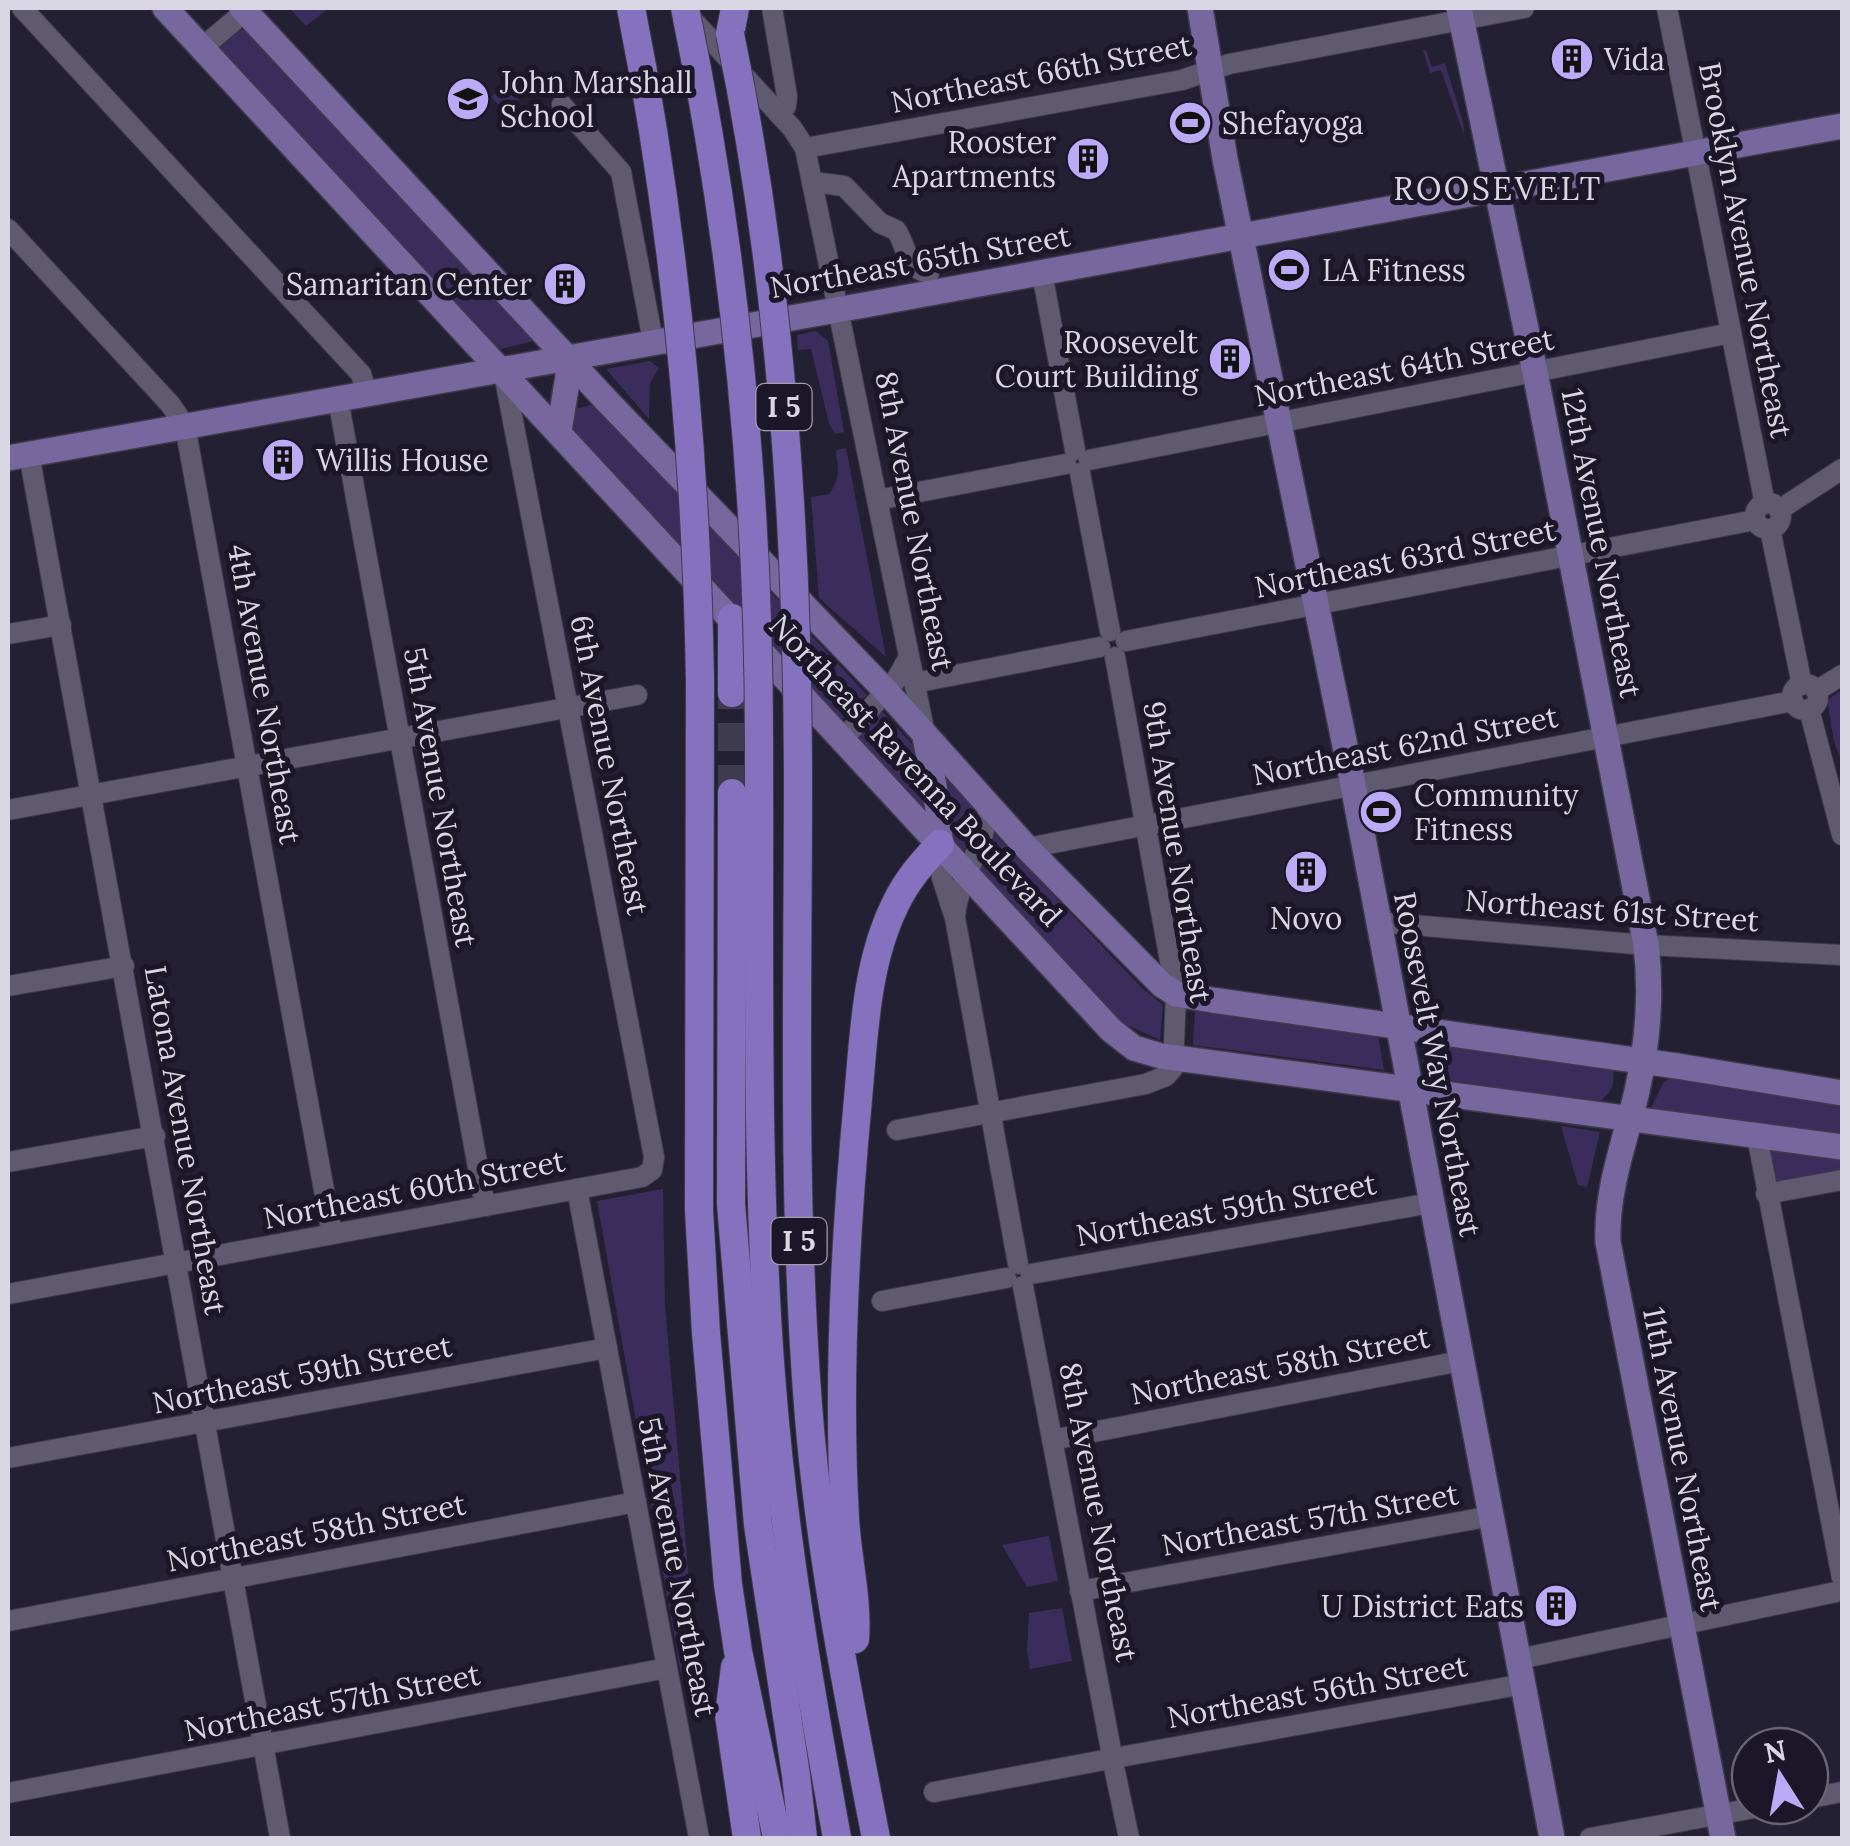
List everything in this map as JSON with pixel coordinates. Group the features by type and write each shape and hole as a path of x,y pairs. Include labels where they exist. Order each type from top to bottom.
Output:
{"highway":[{"path":"630,8 658,163 682,358 693,489 700,680 698,1210 710,1396 738,1651 777,1838"},
{"path":"683,8 716,178 740,352 755,546 762,1206 772,1390 800,1633 837,1838"},
{"name":"I 5","path":"730,16 781,374 794,556 802,1323 815,1478 876,1838"},
{"path":"732,618 732,693"},
{"path":"732,793 731,1204 754,1491 802,1838"},
{"path":"849,1696 856,1632 845,1517 842,1397 851,1173 863,1047 874,971 887,924 917,868 940,844"},
{"path":"738,1651 729,1715 747,1838"},
{"path":"796,1775 812,1838"}],"main road":[{"name":"Northeast Ravenna Boulevard","path":"165,8 503,370 560,422 732,618 1111,1030 1134,1048 1175,1057 1409,1088 1632,1106 1757,1136 1842,1147"},
{"name":"Northeast Ravenna Boulevard","path":"245,8 607,402 886,691 1028,848 1150,976 1176,994"},
{"name":"Roosevelt Way Northeast","path":"1200,8 1241,237 1353,786 1552,1838"},
{"name":"12th Avenue Northeast","path":"1460,14 1536,372 1646,945 1650,1009 1632,1106"},
{"name":"Northeast 65th Street","path":"18,456 1842,126"},
{"path":"560,422 567,358"},
{"path":"560,422 566,406 581,396 607,402"},
{"name":"8th Avenue Northeast","path":"925,736 939,814 940,844"},
{"path":"1176,994 1842,1093"},
{"name":"11th Avenue Northeast","path":"1632,1106 1615,1165 1608,1242 1721,1826"}],"street":[{"path":"22,8 361,374 368,394"},
{"path":"203,46 245,8"},
{"path":"683,8 802,143"},
{"path":"772,8 787,100 779,114"},
{"name":"Northeast 66th Street","path":"802,143 1182,80 1230,64 1460,14 1524,8"},
{"name":"Brooklyn Avenue Northeast","path":"1667,8 1805,696 1842,836"},
{"path":"760,93 776,77 780,59"},
{"path":"562,104 621,172 653,341"},
{"name":"8th Avenue Northeast","path":"802,143 925,736"},
{"path":"812,182 844,186 877,219 896,230 908,261 929,273"},
{"name":"4th Avenue Northeast","path":"8,230 170,404 185,426 332,1234"},
{"name":"9th Avenue Northeast","path":"1042,273 1148,825 1176,994 1175,1057"},
{"name":"Northeast 64th Street","path":"877,500 1731,332"},
{"name":"6th Avenue Northeast","path":"503,370 654,1157 652,1170"},
{"name":"5th Avenue Northeast","path":"338,399 485,1206"},
{"name":"Latona Avenue Northeast","path":"18,456 61,625 280,1838"},
{"name":"Northeast 63rd Street","path":"914,682 1767,516 1842,469"},
{"path":"8,634 61,625"},
{"path":"844,738 886,691 909,657"},
{"name":"Northeast 62nd Street","path":"1028,848 1805,696 1842,675"},
{"path":"8,810 638,696"},
{"name":"8th Avenue Northeast","path":"955,918 959,890 986,829 988,805"},
{"name":"8th Avenue Northeast","path":"940,844 942,878 955,918 1129,1838"},
{"name":"Northeast 61st Street","path":"1378,922 1646,945 1842,955"},
{"path":"8,986 124,966"},
{"path":"1134,1048 1134,1084"},
{"path":"897,1130 1146,1084 1166,1076 1175,1057"},
{"path":"8,1162 154,1136"},
{"path":"1757,1136 1841,1588"},
{"name":"Northeast 60th Street","path":"8,1294 642,1177 652,1170"},
{"path":"1766,1194 1842,1180"},
{"name":"5th Avenue Northeast","path":"578,1189 696,1838"},
{"name":"Northeast 59th Street","path":"882,1301 1431,1203"},
{"name":"Northeast 59th Street","path":"8,1458 607,1348"},
{"name":"Northeast 58th Street","path":"1052,1440 1461,1361"},
{"name":"Northeast 58th Street","path":"8,1621 636,1502"},
{"name":"Northeast 57th Street","path":"1080,1591 1492,1516"},
{"name":"Northeast 56th Street","path":"934,1792 1522,1672 1682,1623 1841,1588"},
{"name":"Northeast 57th Street","path":"8,1793 667,1668"},
{"path":"1590,1838 1721,1826"}],"shaded area":[{"path":"292,8 329,8 306,26 290,9"},
{"path":"246,29 537,340 501,349 487,347 217,48 235,32"},
{"path":"1423,50 1432,67 1445,63 1464,135 1441,70 1430,73"},
{"path":"512,77 527,92 506,112 491,97"},
{"path":"816,331 828,341 844,432 835,434 829,423 811,349 798,350 797,335"},
{"path":"650,361 659,368 650,383 649,419 606,369"},
{"path":"595,404 867,695 838,723 570,428 575,409"},
{"path":"846,448 886,657 819,598 811,497 829,494 837,478 836,450"},
{"path":"1842,690 1842,763 1827,700"},
{"path":"881,710 919,752 931,818 852,738"},
{"path":"943,775 978,818 969,851 945,836"},
{"path":"993,832 1142,988 1163,1005 1160,1040 1120,1022 976,871"},
{"path":"1195,1008 1378,1035 1384,1070 1193,1045"},
{"path":"1422,1044 1613,1069 1613,1083 1598,1102 1447,1080 1426,1072"},
{"path":"1670,1078 1842,1103 1842,1137 1650,1110"},
{"path":"1561,1126 1600,1132 1587,1187 1578,1185"},
{"path":"1774,1149 1842,1157 1842,1170 1777,1183 1769,1155"},
{"path":"663,1189 665,1305 697,1671 681,1674 597,1201"},
{"path":"1049,1536 1058,1581 1027,1587 1002,1545"},
{"path":"1062,1608 1072,1661 1030,1669 1029,1613"}],"tunnel":[{"path":"732,693 732,793"}],"place":[{"name":"Vida","path":"1572,59"},
{"name":"John Marshall School","path":"468,99"},
{"name":"Shefayoga","path":"1190,123"},
{"name":"Rooster Apartments","path":"1088,159"},
{"name":"LA Fitness","path":"1289,270"},
{"name":"Samaritan Center","path":"565,284"},
{"name":"Roosevelt Court Building","path":"1230,359"},
{"name":"Willis House","path":"283,460"},
{"name":"Community Fitness","path":"1381,812"},
{"name":"Novo","path":"1306,872"},
{"name":"U District Eats","path":"1556,1606"}],"district":[{"name":"ROOSEVELT","path":"1498,188"}]}
